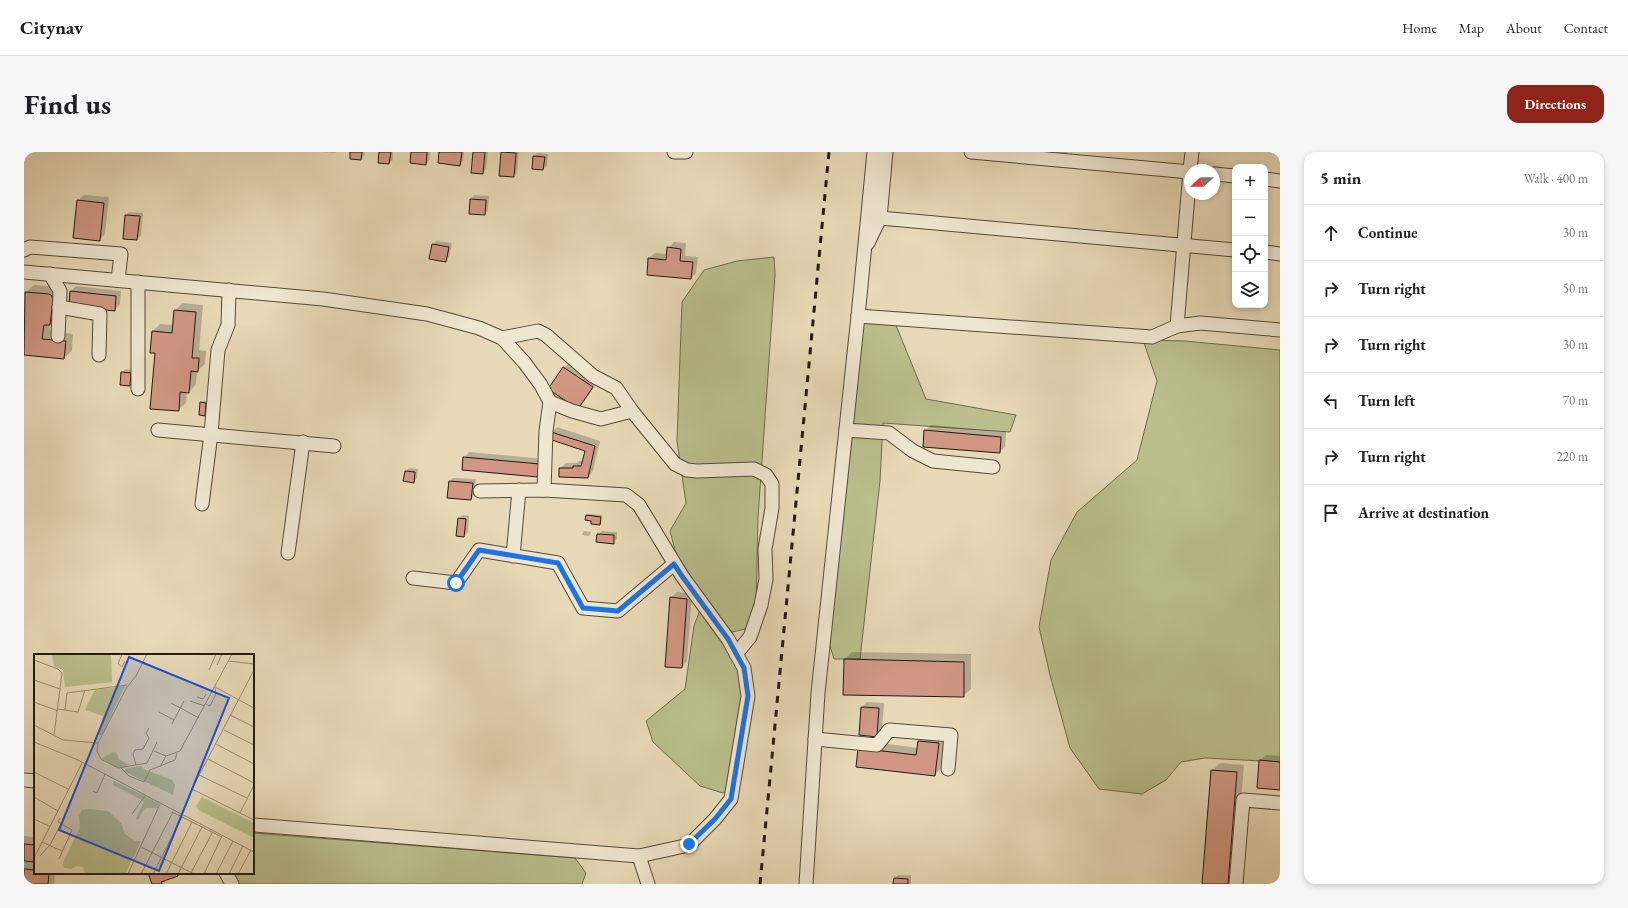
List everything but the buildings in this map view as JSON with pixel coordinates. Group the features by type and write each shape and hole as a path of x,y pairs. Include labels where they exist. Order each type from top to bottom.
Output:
{"street":[{"path":"806,884 815,738 824,634 874,152"},
{"path":"864,252 880,218 886,152"},
{"path":"971,152 1184,170"},
{"path":"1191,164 1192,152"},
{"path":"1220,175 1232,176"},
{"path":"1268,179 1280,180"},
{"path":"1177,326 1187,200"},
{"path":"880,218 1232,250"},
{"path":"24,250 30,246 121,254 118,280"},
{"path":"1268,252 1280,254"},
{"path":"24,272 323,299 427,314 479,328 502,338 524,362 541,385 550,402 546,431 544,490"},
{"path":"50,274 60,291 58,336"},
{"path":"138,282 138,389"},
{"path":"202,504 211,434 218,350 228,324 229,290"},
{"path":"59,307 100,314 98,355"},
{"path":"858,316 1152,337 1177,326 1200,323 1280,330"},
{"path":"502,338 538,331 546,335 593,376 616,388 632,411 675,464 687,470 754,469 766,475 772,484 772,508 765,549 766,579 761,605 750,637 736,654"},
{"path":"550,402 601,420 632,411"},
{"path":"158,430 334,446"},
{"path":"846,430 889,433 913,452 933,461 994,467"},
{"path":"288,553 303,442"},
{"path":"513,556 519,490"},
{"path":"254,825 639,856 689,844 715,819 731,799 748,696 744,668 728,639 674,564 639,504 626,495 544,490 480,491"},
{"path":"413,578 456,583 479,550 558,563 583,608 618,611 674,564"},
{"path":"815,738 877,745 888,730 952,735 948,769"},
{"path":"24,780 34,781"},
{"path":"1236,884 1243,800 1280,803"},
{"path":"639,856 648,884"},
{"path":"227,874 232,884"}],"green space":[{"path":"774,257 775,275 758,517 756,605 750,628 732,632 718,617 676,554 670,531 686,503 677,441 682,302 704,270 737,261"},
{"path":"871,316 893,318 926,399 1016,415 1010,432 883,423 880,481 860,659 834,659 824,626 860,324"},
{"path":"1143,340 1185,341 1280,350 1280,762 1205,758 1181,762 1166,780 1142,794 1099,789 1070,748 1050,675 1039,627 1051,560 1077,512 1137,460 1157,381"},
{"path":"700,610 746,678 738,783 723,793 700,786 653,742 646,721 685,689 694,626"},
{"path":"254,833 575,858 586,873 582,884 236,884 231,874 254,874"}],"railway":[{"path":"760,884 829,152"}],"route":[{"path":"456,583 479,550 558,563 583,608 618,611 674,564 728,639 744,668 748,696 731,799 715,819 689,844"}]}
